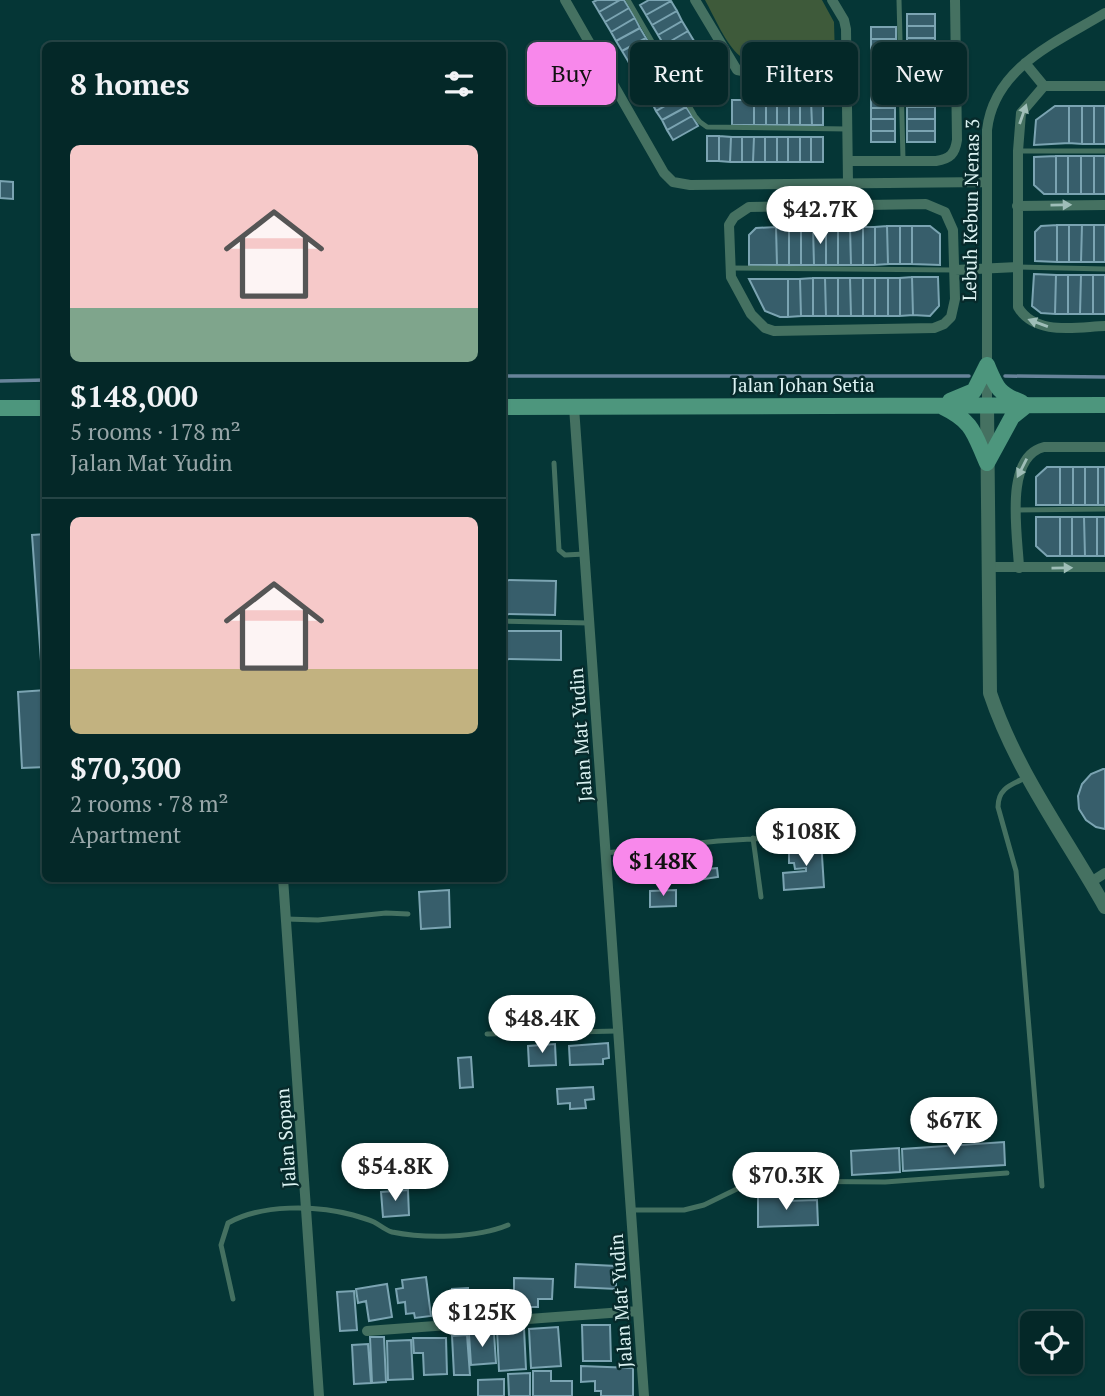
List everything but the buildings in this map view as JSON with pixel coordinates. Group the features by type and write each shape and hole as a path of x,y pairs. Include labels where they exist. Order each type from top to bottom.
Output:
{"main road":[{"path":"938,405 974,391 987,365"},
{"path":"987,365 996,386 1005,397 1027,405 1007,424 987,463"},
{"path":"938,405 969,422 987,463"},
{"name":"Jalan Johan Setia","path":"506,407 1105,405"},
{"path":"0,408 42,408"}],"street":[{"path":"565,0 664,173 673,182 690,185 987,181"},
{"path":"695,0 737,70 742,71"},
{"path":"832,0 845,24 846,42"},
{"path":"848,160 947,159 956,149 954,0"},
{"name":"Lebuh Kebun Nenas 3","path":"1105,13 1025,63 1005,83 989,115 987,181 987,567 990,693 1003,731 1027,777 1105,907"},
{"path":"1025,63 1044,86"},
{"path":"1105,86 1044,86 1021,113 1017,206 1018,307 1025,317 1044,327 1105,326"},
{"path":"847,105 848,183"},
{"path":"926,204 945,212 951,219 955,299 951,317 934,328 786,332 765,328 751,314 731,277 730,268 729,225 734,217 750,207 926,204"},
{"path":"1017,206 1105,205"},
{"path":"955,270 1018,267"},
{"name":"Jalan Mat Yudin","path":"574,407 644,1396"},
{"path":"1019,568 1017,476 1025,461 1031,453 1044,447 1105,447"},
{"path":"987,567 1105,567"},
{"path":"1091,882 1105,873"},
{"name":"Jalan Sopan","path":"283,882 319,1396"},
{"path":"368,1331 637,1311"}],"lane":[{"path":"628,0 695,116 708,127 847,129"},
{"path":"900,0 903,159"},
{"path":"1018,151 1105,151"},
{"path":"1018,267 1105,269"},
{"path":"730,268 955,270"},
{"path":"554,463 559,550 565,555 585,554"},
{"path":"1017,510 1105,509"},
{"path":"506,621 589,623"},
{"path":"1027,777 1004,789 998,797 998,807 1016,871 1042,1186"},
{"path":"605,853 753,838 821,835"},
{"path":"753,838 761,897"},
{"path":"286,919 318,920 386,913 408,914"},
{"path":"487,1034 617,1031"},
{"path":"631,1210 684,1210 704,1205 743,1186 764,1181 885,1182 1007,1173"},
{"path":"233,1299 221,1245 228,1223 242,1215 307,1207 351,1214 374,1222 388,1231 412,1235 473,1235 509,1225"}],"green space":[{"path":"705,0 822,0 834,22 835,42 742,42 742,57 730,45"}],"waterway":[{"path":"506,376 969,376"},
{"path":"1005,376 1105,377"},
{"path":"0,381 42,380"}]}
